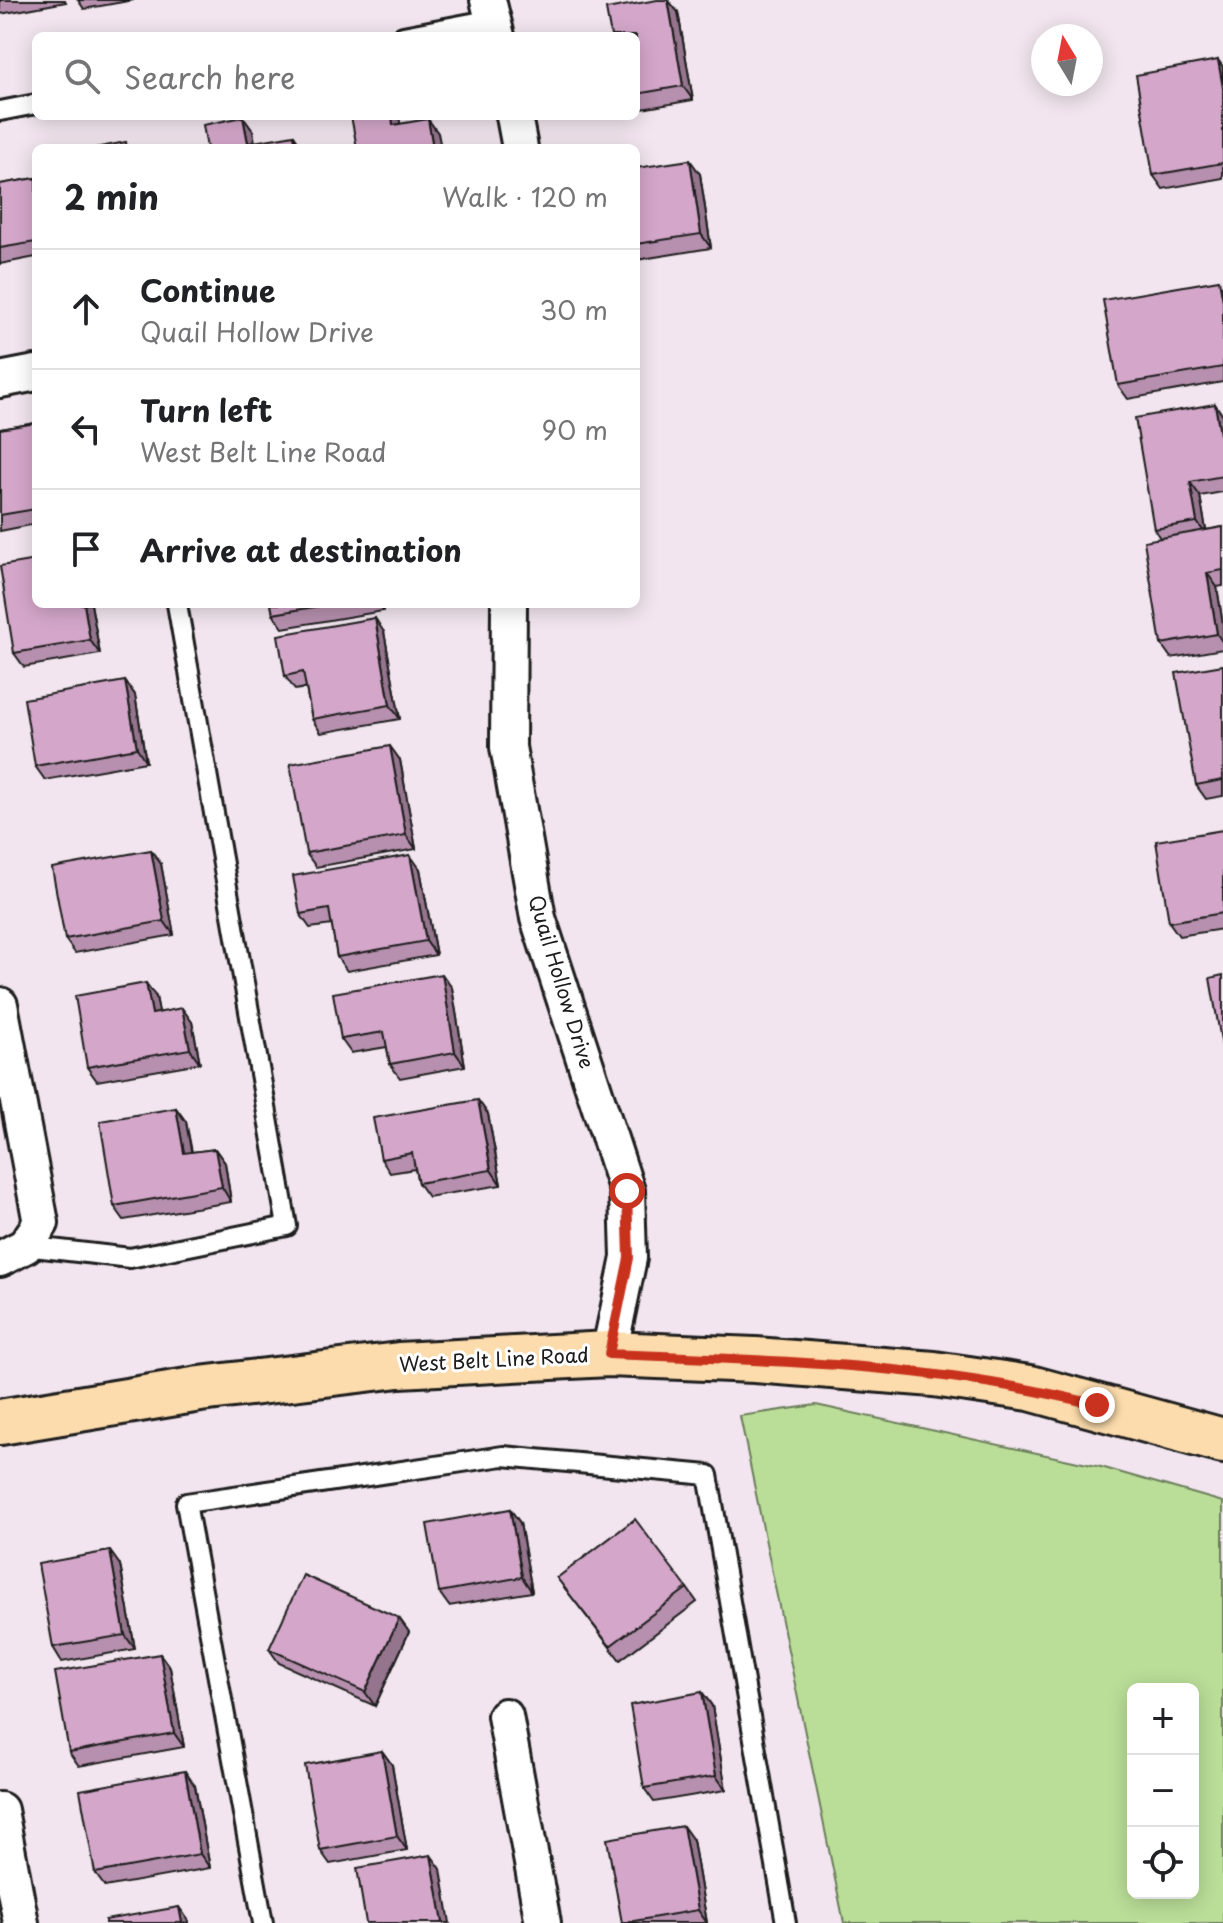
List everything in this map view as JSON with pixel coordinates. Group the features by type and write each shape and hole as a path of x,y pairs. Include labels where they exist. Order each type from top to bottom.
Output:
{"main road":[{"name":"West Belt Line Road","path":"0,1422 200,1389 399,1365 609,1354 755,1360 948,1376 1030,1388 1223,1441"}],"street":[{"path":"515,120 519,144"},
{"path":"0,380 32,374"},
{"name":"Quail Hollow Drive","path":"509,608 508,747 538,918 627,1191 629,1258 609,1354"},
{"path":"0,1005 41,1223 12,1252"},
{"path":"505,1716 543,1923"},
{"path":"0,1810 21,1923"}],"lane":[{"path":"423,32 493,18"},
{"path":"0,111 32,105"},
{"path":"12,1252 130,1258 287,1226 178,608"},
{"path":"263,1923 186,1503 503,1456 708,1475 786,1923"}],"green space":[{"path":"816,1405 1101,1467 1223,1502 1223,1923 844,1923 740,1416"}],"building":[{"path":"668,0 683,86 640,93 640,32 610,32 606,9"},
{"path":"1218,60 1223,88 1223,163 1153,175 1136,75"},
{"path":"244,120 248,143 294,135 295,144 206,144 203,125"},
{"path":"352,120 392,120 393,125 428,120 432,144 356,144"},
{"path":"690,160 701,234 640,243 640,167"},
{"path":"32,179 32,243 0,248 0,184"},
{"path":"1219,280 1223,301 1223,367 1118,385 1103,300"},
{"path":"1215,404 1223,453 1223,476 1190,482 1197,522 1154,529 1135,418"},
{"path":"32,424 32,510 0,515 0,429"},
{"path":"1223,527 1223,570 1207,573 1217,634 1161,644 1144,541"},
{"path":"32,561 32,608 85,608 90,640 14,653 0,566"},
{"path":"272,608 308,608 273,614"},
{"path":"375,618 390,705 312,719 303,672 285,676 278,635"},
{"path":"1223,665 1223,780 1196,785 1176,673"},
{"path":"125,681 137,748 35,766 24,699"},
{"path":"390,746 406,835 306,853 290,764"},
{"path":"1223,830 1223,913 1169,922 1156,841"},
{"path":"151,850 164,921 65,939 52,868"},
{"path":"410,855 426,941 337,957 329,909 300,914 293,876"},
{"path":"442,974 455,1052 390,1064 384,1032 341,1039 333,993"},
{"path":"1223,975 1223,1052 1210,978"},
{"path":"146,983 152,1014 182,1008 190,1049 87,1067 75,996"},
{"path":"478,1100 491,1170 418,1183 412,1153 381,1159 373,1118"},
{"path":"176,1108 184,1153 215,1149 222,1187 114,1206 100,1121"},
{"path":"510,1509 522,1577 439,1592 427,1524"},
{"path":"635,1519 687,1588 610,1646 557,1578"},
{"path":"110,1551 125,1635 53,1647 38,1564"},
{"path":"303,1575 399,1618 365,1692 269,1649"},
{"path":"160,1654 174,1733 69,1752 55,1672"},
{"path":"702,1692 716,1776 644,1788 630,1705"},
{"path":"382,1751 397,1836 320,1850 305,1765"},
{"path":"185,1771 200,1854 95,1873 80,1790"},
{"path":"683,1826 698,1910 622,1923 607,1839"},
{"path":"431,1855 443,1923 366,1923 357,1868"},
{"path":"179,1907 182,1923 105,1923 105,1920"}],"route":[{"path":"627,1191 629,1258 609,1354 755,1360 934,1374 1030,1388 1097,1405"}]}
